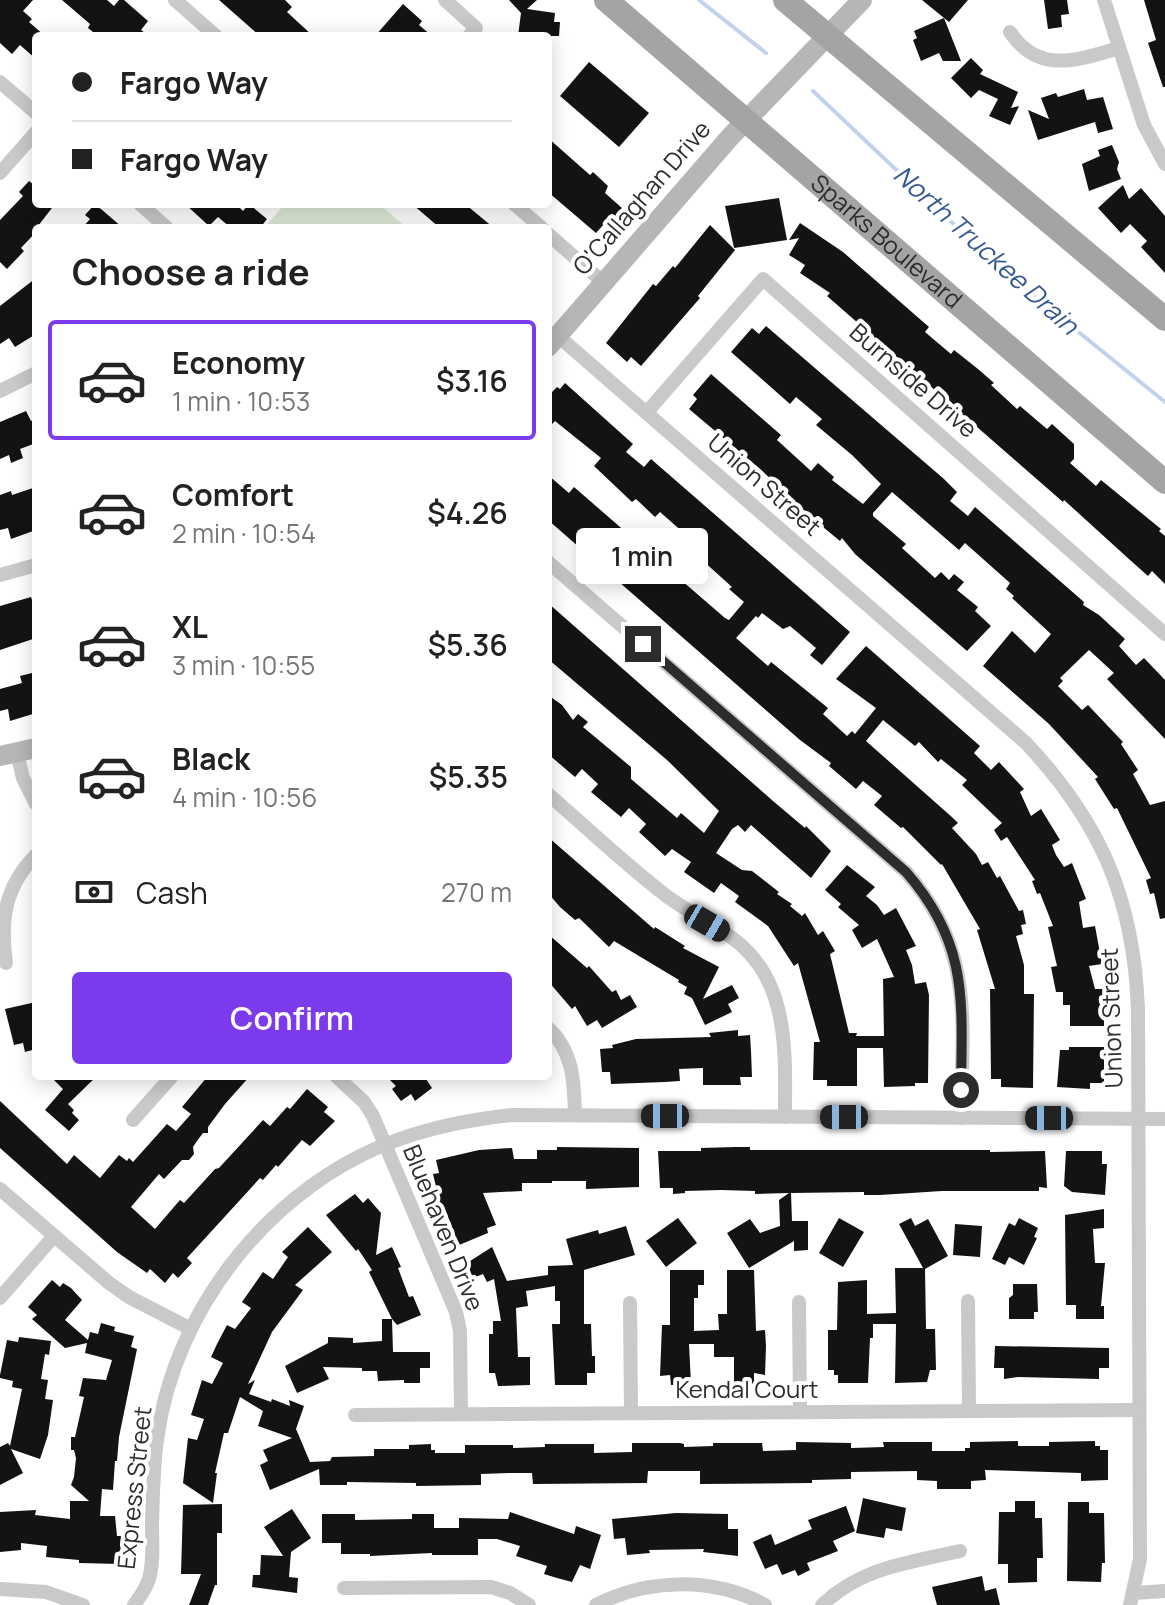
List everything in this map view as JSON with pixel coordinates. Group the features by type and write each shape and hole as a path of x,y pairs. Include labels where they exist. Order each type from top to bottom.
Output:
{"main road":[{"name":"Sparks Boulevard","path":"606,0 1165,482"},
{"path":"785,0 1165,319"}],"street":[{"path":"175,0 211,32"},
{"path":"445,0 473,32"},
{"name":"O'Callaghan Drive","path":"553,341 746,121 862,0"},
{"path":"1104,0 1148,133 1165,164"},
{"path":"1010,32 1026,50 1055,62 1072,62 1119,48"},
{"path":"0,82 32,110"},
{"path":"0,173 32,137"},
{"path":"144,208 162,224"},
{"path":"519,208 537,224"},
{"path":"552,237 603,282"},
{"name":"Burnside Drive","path":"647,412 763,279 1165,634"},
{"name":"Union Street","path":"553,341 647,412 1026,743 1073,798 1109,863 1131,936 1138,1010 1140,1559 1132,1599"},
{"path":"0,391 32,375"},
{"path":"552,565 906,872 923,892 948,936 961,989 961,1118"},
{"path":"0,575 32,566"},
{"path":"18,752 23,778 32,796"},
{"path":"552,797 662,893 739,943 752,955 772,991 781,1018 785,1044 785,1117"},
{"path":"6,963 1,942 5,902 23,868 32,859"},
{"path":"552,1033 570,1061 575,1115"},
{"path":"133,1120 168,1080"},
{"name":"Bluehaven Drive","path":"340,1080 364,1102 386,1145 456,1312 460,1331 461,1414"},
{"name":"Express Street","path":"134,1605 148,1580 152,1565 153,1474 164,1403 191,1329 231,1264 285,1207 318,1182 386,1145 437,1127 513,1115 1165,1119"},
{"path":"0,1189 129,1297 191,1329"},
{"path":"0,1298 54,1236"},
{"path":"968,1301 969,1411"},
{"path":"799,1302 800,1412"},
{"path":"630,1303 631,1413"},
{"name":"Kendal Court","path":"355,1415 1139,1410"},
{"path":"822,1605 854,1579 875,1570 960,1551"},
{"path":"596,1605 636,1589 686,1584 734,1592 765,1605"},
{"path":"344,1588 491,1587 510,1593 529,1605"},
{"path":"0,1589 46,1592 83,1605"},
{"path":"1132,1599 1165,1591"}],"green space":[{"path":"282,208 384,208 402,224 268,224"}],"building":[{"path":"0,0 33,0 23,11 32,19 29,22 40,32 32,32 32,56 20,45 12,54 0,43"},
{"path":"62,0 107,0 114,6 119,0 124,0 148,21 141,30 144,32 93,32 88,28 90,24"},
{"path":"219,0 285,0 292,7 287,12 309,32 255,32"},
{"path":"509,0 537,0 527,9 555,13 554,22 560,22 559,36 552,36 552,32 519,32 521,13"},
{"path":"922,0 968,0 949,22"},
{"path":"1044,0 1067,0 1069,14 1061,15 1062,27 1048,29"},
{"path":"1144,0 1165,0 1165,87 1148,43 1156,40"},
{"path":"403,4 422,21 419,25 427,32 378,32"},
{"path":"944,18 961,61 943,61 939,53 921,61 913,40 917,38 914,31"},
{"path":"971,58 983,70 980,74 1018,92 1011,108 1019,106 1010,125 989,116 998,99 979,90 971,98 951,78"},
{"path":"589,62 649,113 619,147 560,96"},
{"path":"1084,89 1087,100 1103,97 1113,129 1098,133 1095,122 1038,140 1028,110 1049,119 1041,98 1056,93 1058,97"},
{"path":"552,142 590,175 593,172 608,186 605,193 622,208 608,225 605,223 596,233 552,195"},
{"path":"1112,145 1119,162 1117,169 1121,179 1089,191 1082,164 1100,156 1098,150"},
{"path":"29,181 32,183 32,208 52,208 40,224 32,224 32,236 21,248 24,251 7,269 0,262 0,220 23,196 19,192"},
{"path":"1123,185 1129,199 1141,188 1165,216 1165,273 1141,247 1147,241 1130,224 1121,233 1098,208"},
{"path":"779,198 787,240 734,248 725,206"},
{"path":"91,208 99,208 118,224 86,224 90,219 85,215"},
{"path":"189,208 240,208 243,211 254,208 267,219 263,224 226,224 218,217 207,224"},
{"path":"417,208 470,208 489,224 435,224"},
{"path":"800,223 843,252 929,327 925,332 951,354 954,350 978,369 1017,409 1020,406 1047,429 1052,424 1074,444 1074,459 1070,463 1096,486 1101,480 1161,529 1159,531 1165,536 1165,584 1152,571 1148,576 827,296 830,293 800,273 805,265 789,255 799,238 789,240"},
{"path":"710,225 735,250 698,296 700,298 641,366 631,357 627,362 606,343 653,284 656,286 673,266 675,268"},
{"path":"32,281 32,336 15,347 9,338 0,344 0,306"},
{"path":"766,326 944,479 957,492 950,501 968,516 975,507 1125,639 1119,646 1136,665 1144,658 1165,680 1165,739 1107,679 1114,673 1089,650 1060,678 1063,681 1058,686 1082,710 1088,705 1123,742 1121,744 1138,770 1133,774 1150,805 1165,801 1165,918 1160,919 1154,893 1150,894 1146,880 1151,878 1117,808 1114,809 1095,779 1098,777 1049,724 983,666 1012,631 1035,653 1051,634 1012,598 1014,596 1006,589 1010,583 965,543 959,550 892,492 873,513 906,544 902,548 935,578 941,572 949,580 954,574 964,582 957,590 978,607 975,611 991,626 967,651 855,554 842,538 840,541 812,518 689,409 697,399 693,395 711,374 781,435 777,440 811,471 818,463 834,477 832,480 863,504 881,484 816,425 822,419 796,397 790,404 731,352 752,328 759,334"},
{"path":"565,383 633,444 626,452 644,467 651,459 850,632 822,665 810,655 816,648 790,626 783,629 762,613 736,638 768,666 771,662 828,708 823,714 847,736 852,731 855,734 876,708 836,679 866,646 980,746 974,753 991,770 999,762 1024,789 1020,792 1031,816 1041,809 1060,840 1052,845 1056,855 1064,867 1072,863 1086,899 1079,902 1083,928 1095,926 1102,964 1089,966 1095,989 1104,989 1104,1026 1070,1026 1070,1005 1063,1005 1063,992 1056,992 1051,967 1057,966 1048,927 1053,926 1040,893 1037,894 1032,881 1035,880 1007,837 1001,841 994,830 1002,823 962,785 967,780 941,759 938,762 919,742 915,746 883,720 866,741 958,823 952,828 982,865 988,862 997,878 1000,876 1019,911 1023,910 1026,924 1021,925 1023,934 1016,936 1024,965 1024,994 1034,994 1033,1088 1001,1087 1001,1079 991,1079 990,989 995,989 977,930 980,929 942,864 874,805 882,796 863,781 856,789 829,766 831,763 800,740 552,523 552,478 569,493 574,487 635,540 629,546 654,567 659,561 725,618 729,620 744,602 729,589 732,587 680,540 685,534 660,512 655,517 636,499 632,502 594,466 601,458 555,421 552,424 552,392 557,387 560,389"},
{"path":"26,411 32,421 32,444 20,449 23,458 11,463 9,455 0,459 0,422"},
{"path":"32,488 32,531 11,539 8,528 0,530 0,495 11,491 12,495"},
{"path":"31,597 32,639 0,650 0,606"},
{"path":"552,607 831,851 811,878 751,825 745,832 738,825 716,853 742,870 752,871 779,892 777,894 792,904 790,906 802,916 805,913 818,935 823,931 835,951 830,954 849,1033 857,1033 856,1036 884,1036 883,979 894,977 877,939 862,948 852,930 859,925 838,907 841,904 825,890 847,865 875,887 866,896 884,915 896,908 916,946 906,950 915,984 926,982 929,995 928,1083 884,1087 883,1048 857,1048 857,1086 827,1086 827,1080 813,1080 814,1042 820,1042 798,963 794,966 768,926 735,902 739,896 721,883 714,893 684,872 691,862 672,849 665,856 639,832 646,824 629,808 621,817 591,792 598,784 582,769 575,777 552,757 552,698 573,720 578,714 588,722 583,727 631,767 631,779 677,818 681,813 704,833 719,811 667,760 552,662"},
{"path":"32,673 32,714 10,721 8,709 0,711 0,689 22,683 20,676"},
{"path":"552,840 654,929 719,967 703,999 732,985 739,998 728,1004 732,1012 705,1025 692,998 684,994 687,987 679,980 614,941 609,947 579,918 575,920 552,898"},
{"path":"552,937 587,968 589,966 612,992 616,990 621,1000 630,995 637,1007 602,1028 597,1020 587,1026 575,1006 572,1009 552,986"},
{"path":"32,1003 32,1050 25,1052 23,1043 14,1045 5,1009"},
{"path":"738,1030 738,1036 750,1035 751,1051 752,1077 740,1077 741,1085 703,1085 703,1068 679,1069 680,1081 665,1082 611,1084 610,1072 602,1072 600,1049 613,1048 612,1045 636,1039 711,1037 709,1033"},
{"path":"1069,1047 1104,1047 1104,1083 1090,1083 1090,1089 1057,1087 1060,1050 1069,1050"},
{"path":"54,1080 93,1080 68,1104 79,1120 69,1131 45,1110 63,1089"},
{"path":"205,1080 246,1080 208,1127 208,1133 203,1133 197,1141 189,1160 182,1160 164,1179 159,1174 131,1207 155,1229 180,1200 184,1203 263,1120 270,1126 307,1089 328,1107 324,1112 335,1121 310,1146 302,1140 278,1167 276,1165 263,1180 260,1178 187,1258 192,1263 178,1278 173,1273 165,1283 150,1269 147,1273 117,1252 0,1148 0,1101 67,1164 74,1155 100,1178 119,1155 133,1162 167,1124 176,1131 191,1114 182,1107"},
{"path":"390,1080 427,1080 432,1088 415,1101 411,1094 401,1101 392,1089 396,1086"},
{"path":"557,1147 639,1148 639,1187 586,1189 586,1181 552,1181 522,1183 522,1191 483,1193 496,1225 487,1228 488,1233 459,1245 445,1209 437,1211 434,1204 434,1196 438,1195 433,1174 439,1173 436,1160 479,1150 512,1148 514,1159 537,1159 537,1150 557,1150"},
{"path":"750,1147 750,1150 1045,1151 1047,1188 1039,1187 1039,1191 942,1191 880,1195 864,1195 864,1192 791,1193 792,1221 808,1221 808,1250 794,1251 794,1241 749,1268 727,1233 750,1219 760,1233 780,1226 779,1200 789,1193 755,1194 755,1191 721,1190 673,1194 673,1188 660,1188 658,1151"},
{"path":"1066,1151 1102,1151 1102,1164 1107,1164 1105,1195 1072,1192 1064,1186"},
{"path":"355,1194 363,1203 368,1198 381,1213 376,1255 392,1247 409,1297 413,1296 421,1315 397,1325 369,1272 372,1270 358,1249 356,1251 326,1215"},
{"path":"1104,1209 1104,1228 1093,1229 1095,1263 1105,1263 1101,1306 1104,1306 1104,1319 1076,1319 1076,1305 1066,1305 1065,1215"},
{"path":"678,1218 697,1243 666,1267 646,1241"},
{"path":"839,1218 864,1232 843,1267 819,1253"},
{"path":"911,1218 915,1226 928,1219 948,1256 925,1269 926,1329 935,1329 936,1370 930,1370 927,1382 895,1383 896,1324 873,1324 868,1383 838,1383 838,1375 834,1375 834,1370 828,1370 828,1330 837,1330 838,1282 867,1280 867,1314 896,1313 895,1268 923,1268 899,1224"},
{"path":"1019,1218 1038,1228 1034,1237 1037,1238 1024,1265 1009,1257 1005,1265 992,1259 1009,1223 1015,1226"},
{"path":"955,1224 982,1226 980,1257 953,1255"},
{"path":"626,1226 635,1255 584,1270 584,1324 591,1324 592,1356 595,1356 595,1373 587,1373 587,1385 555,1385 552,1324 560,1324 560,1301 555,1301 555,1286 526,1291 528,1306 516,1308 518,1357 530,1357 530,1385 498,1386 495,1373 489,1373 489,1334 493,1334 493,1321 501,1321 494,1279 487,1282 483,1274 473,1278 467,1263 492,1247 507,1281 548,1275 548,1266 573,1265 566,1239"},
{"path":"308,1227 332,1252 295,1285 303,1290 272,1332 248,1384 255,1380 249,1394 271,1402 272,1399 290,1406 289,1400 304,1406 296,1429 310,1462 330,1461 332,1457 374,1456 374,1449 409,1449 409,1445 431,1444 431,1450 435,1453 465,1453 465,1445 513,1445 513,1448 545,1447 545,1444 594,1444 594,1453 632,1452 632,1443 680,1443 684,1447 713,1446 713,1443 762,1443 763,1451 796,1450 796,1442 851,1443 851,1448 884,1447 883,1442 932,1442 932,1451 965,1451 965,1448 970,1448 970,1442 1018,1441 1018,1446 1049,1446 1049,1442 1095,1441 1095,1446 1100,1446 1100,1450 1108,1450 1108,1480 1081,1481 1081,1473 985,1470 986,1480 971,1481 971,1489 937,1489 937,1481 917,1480 917,1471 851,1472 851,1479 812,1480 812,1483 700,1484 700,1471 648,1471 647,1483 533,1484 532,1473 509,1473 481,1474 481,1485 416,1486 416,1483 347,1482 347,1485 320,1485 319,1469 270,1490 260,1465 268,1461 263,1450 292,1438 258,1426 263,1411 240,1397 228,1433 224,1433 215,1473 213,1503 183,1483 188,1438 197,1440 204,1419 191,1415 202,1380 212,1384 223,1363 211,1357 227,1325 235,1329 251,1308 242,1302 263,1272 273,1279 288,1257 282,1252"},
{"path":"670,1270 704,1270 704,1285 698,1285 698,1298 694,1298 694,1331 719,1330 718,1314 727,1314 727,1270 754,1270 756,1331 765,1330 766,1346 765,1375 754,1373 754,1384 734,1384 734,1357 714,1357 714,1344 689,1344 691,1384 671,1385 670,1375 660,1376 662,1325 670,1325"},
{"path":"52,1280 60,1287 63,1283 71,1288 82,1300 65,1320 88,1340 90,1332 98,1334 101,1323 115,1327 114,1331 134,1336 131,1347 137,1349 119,1437 113,1490 102,1489 100,1516 115,1516 117,1536 121,1536 120,1564 79,1563 79,1560 46,1557 47,1546 21,1543 21,1550 0,1552 0,1512 36,1510 35,1515 70,1519 70,1501 89,1501 71,1485 76,1458 74,1450 71,1450 71,1437 75,1437 84,1397 79,1396 83,1378 106,1380 112,1360 85,1353 87,1343 65,1348 32,1319 37,1315 28,1307"},
{"path":"1013,1284 1037,1284 1038,1312 1034,1312 1034,1319 1009,1319"},
{"path":"382,1319 392,1319 393,1352 430,1352 430,1368 420,1368 420,1383 378,1381 377,1371 362,1371 362,1368 323,1367 329,1379 297,1393 285,1366 328,1343 328,1337 353,1338 353,1343 382,1341"},
{"path":"19,1337 51,1341 49,1355 45,1354 41,1379 48,1380 45,1399 53,1400 48,1435 40,1459 11,1449 23,1473 0,1485 0,1447 8,1443 10,1446 22,1389 12,1387 13,1381 0,1378 0,1375 7,1340 18,1342"},
{"path":"995,1346 1109,1348 1109,1368 1099,1368 1099,1379 1004,1379 1004,1368 994,1368"},
{"path":"863,1498 906,1508 902,1531 886,1528 884,1538 856,1533"},
{"path":"1015,1501 1035,1501 1035,1518 1042,1518 1043,1558 1037,1558 1037,1582 1008,1583 1008,1564 998,1564 999,1512 1015,1512"},
{"path":"1068,1502 1089,1502 1089,1513 1104,1513 1105,1563 1102,1563 1101,1582 1067,1581"},
{"path":"222,1504 222,1533 217,1533 217,1585 208,1605 189,1605 201,1574 181,1574 183,1505"},
{"path":"846,1506 855,1531 833,1541 838,1551 807,1563 810,1570 798,1576 795,1570 782,1575 777,1564 765,1569 753,1542 771,1534 775,1545 812,1529 808,1520"},
{"path":"292,1509 311,1538 291,1552 289,1577 298,1578 297,1593 252,1587 253,1575 260,1575 261,1555 283,1556 264,1527"},
{"path":"510,1512 574,1534 576,1526 601,1535 590,1569 580,1565 572,1582 544,1574 547,1566 516,1556 520,1546 497,1539 478,1539 478,1555 341,1554 341,1543 322,1543 322,1514 355,1514 355,1520 412,1519 412,1514 434,1514 434,1528 459,1528 459,1518 508,1519"},
{"path":"676,1513 728,1514 728,1529 738,1529 738,1556 703,1552 704,1549 649,1550 650,1553 627,1555 625,1538 614,1539 612,1519"},
{"path":"982,1576 985,1591 996,1588 1000,1605 937,1605 932,1587"}],"waterway":[{"name":"North Truckee Drain","path":"699,0 766,53"},
{"name":"North Truckee Drain","path":"813,91 1002,270 1165,402"}],"route":[{"path":"643,644 906,872 923,892 948,936 956,961 962,1008 961,1090"}]}
